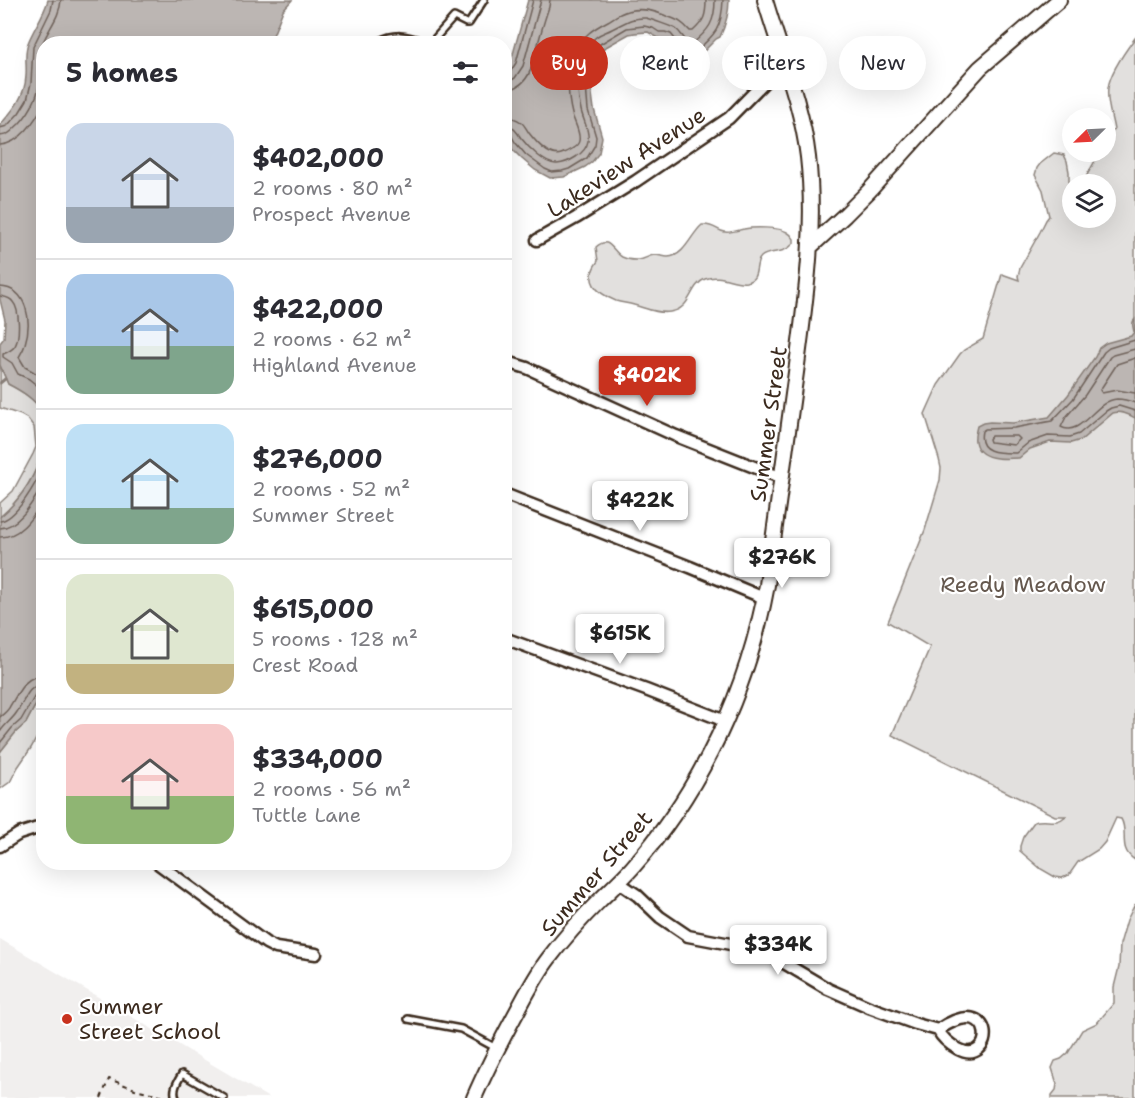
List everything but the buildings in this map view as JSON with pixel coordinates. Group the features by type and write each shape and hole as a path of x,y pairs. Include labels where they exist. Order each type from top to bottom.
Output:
{"main road":[{"name":"Summer Street","path":"765,0 776,36"},
{"path":"811,246 869,191 980,68 1059,0"},
{"name":"Summer Street","path":"474,1098 497,1048 529,988 548,959 632,868 676,812 712,748 746,669 764,598 806,303 811,246 808,156 792,90"}],"street":[{"name":"Lakeview Avenue","path":"537,240 576,219 636,181 729,118 756,90"},
{"path":"512,363 676,436 782,478"},
{"path":"512,497 764,598"},
{"path":"512,641 725,721"},
{"path":"0,846 19,834 36,829"},
{"path":"167,870 266,943 276,948 316,954"},
{"path":"618,882 637,895 660,917 688,936 757,949 828,989 869,1007 938,1030"}],"lane":[{"path":"437,36 454,17 470,23 484,0"},
{"path":"408,1019 461,1029 497,1048"},
{"path":"176,1098 174,1094 176,1085 182,1074 224,1098"}],"path":[{"path":"101,1098 109,1078 164,1098"}],"shaded area":[{"name":"Summer Street School","path":"0,939 269,1098 0,1098"}],"green space":[{"name":"Reedy Meadow","path":"1135,38 1135,860 1126,851 1123,824 1121,819 1116,818 1105,842 1099,849 1078,862 1069,875 1062,878 1055,877 1041,869 1020,851 1020,846 1023,837 1034,822 1058,821 1066,816 1055,816 892,735 930,647 888,622 925,530 940,480 939,459 925,414 938,385 960,354 983,339 1002,274 1019,280 1020,268 1049,216 1043,190 1035,175 1040,164 1054,153 1062,155 1062,162 1067,162 1069,174 1062,174 1062,228 1116,228 1116,174 1088,174 1094,162 1116,162 1116,108 1110,108 1108,88 1119,61"},
{"path":"702,225 727,232 753,228 778,229 790,234 794,243 785,250 768,253 761,257 754,278 751,280 741,282 716,277 705,279 700,282 682,307 670,312 656,311 616,301 594,286 592,275 598,261 596,247 600,244 607,243 622,257 634,260 654,255 674,256 683,249"},
{"path":"0,365 8,384 36,402 36,447 34,427 28,419 0,408"},
{"path":"36,447 36,468 33,476 15,503 0,517 0,503 13,491"},
{"path":"36,705 36,739 10,782 0,789 0,752 26,723"},
{"path":"1135,904 1135,1098 1052,1098 1057,1084 1052,1068 1055,1061 1068,1053 1082,1030 1097,1023 1114,1003 1120,944 1127,920"}],"water":[{"path":"48,0 292,0 283,10 273,36 36,36 36,403 8,384 0,365 0,343 4,338 5,320 0,300 0,125 21,97 26,76 27,47"},
{"path":"528,0 729,0 727,19 720,37 710,45 710,36 655,36 648,32 620,36 620,39 608,46 608,36 530,36 530,90 592,90 602,137 599,153 585,167 564,177 550,178 535,170 512,149 512,56"},
{"path":"1135,319 1135,418 1124,413 1113,413 1081,440 1071,443 1050,442 1030,449 1019,458 993,457 977,448 975,435 977,426 983,423 1013,423 1049,417 1068,395 1099,348 1106,343 1131,336 1134,332"},
{"path":"36,469 36,705 26,723 0,752 0,517 18,499"}],"waterway":[{"path":"0,383 5,379"}],"place":[{"name":"Summer Street School","path":"67,1019"}]}
